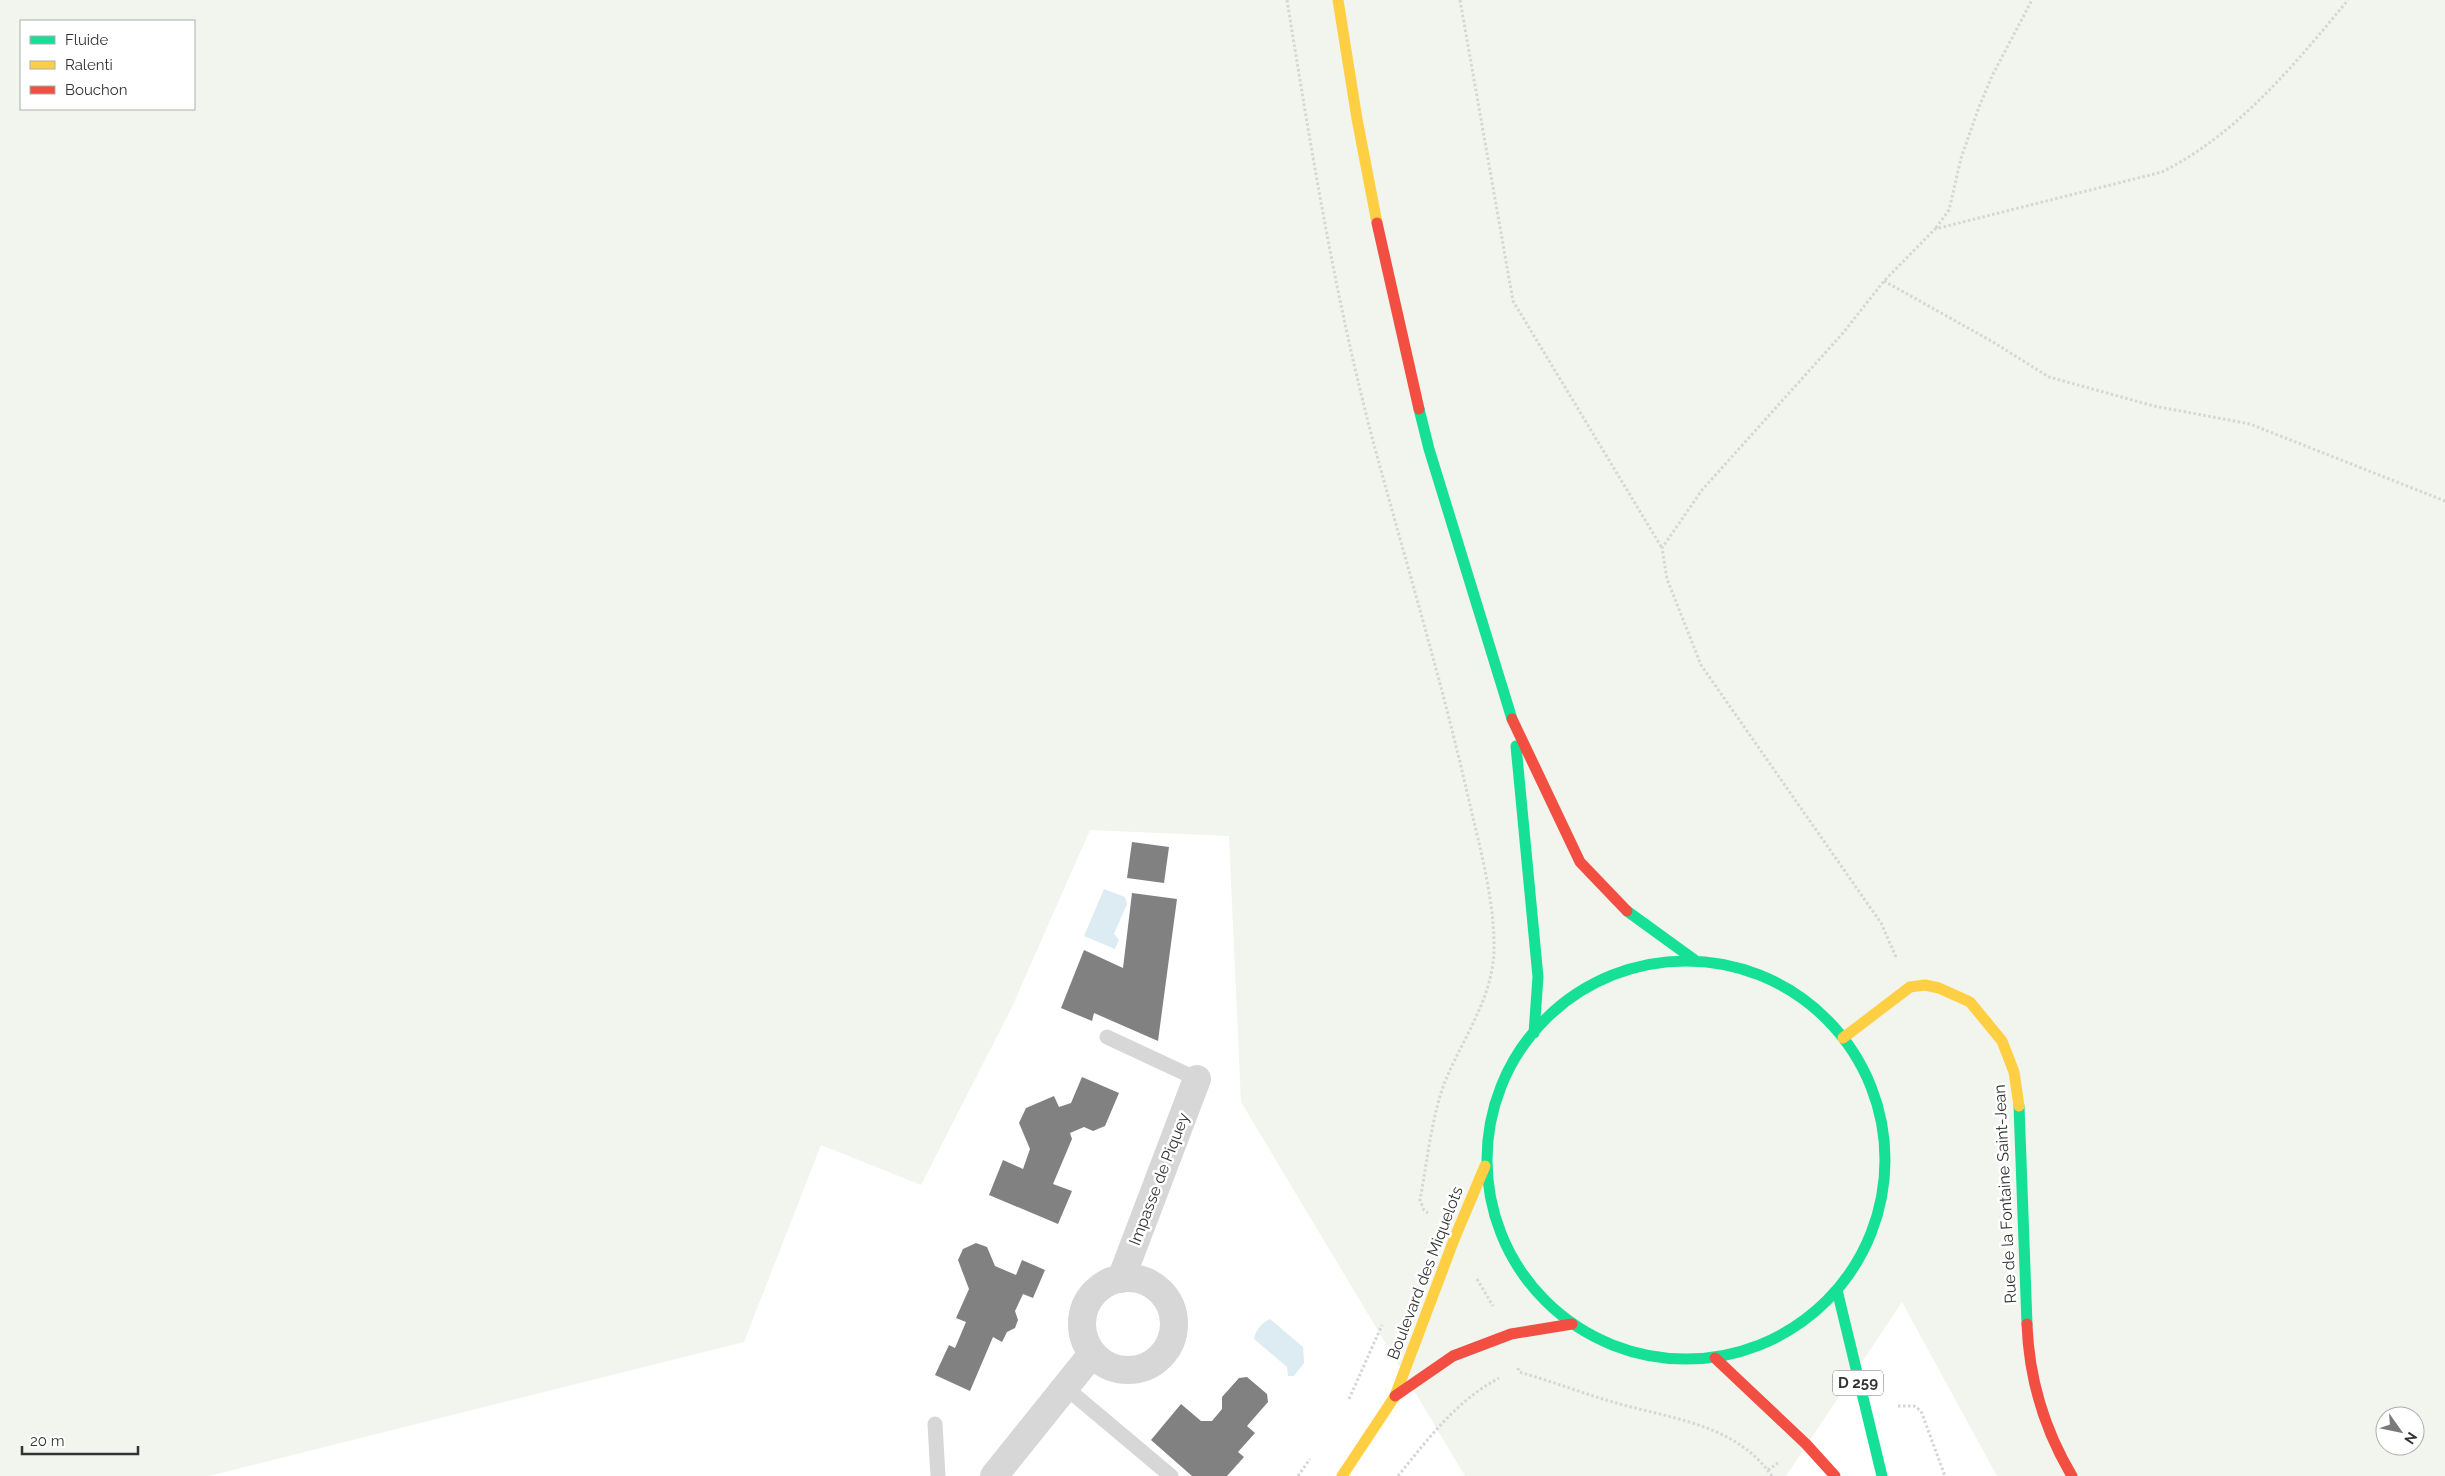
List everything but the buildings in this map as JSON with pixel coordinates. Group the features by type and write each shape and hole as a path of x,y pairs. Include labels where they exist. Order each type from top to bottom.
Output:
{"main road":[{"path":"1338,0 1357,119 1380,238 1408,366 1429,449 1514,728 1580,862 1631,916 1696,961"},
{"path":"1514,728 1538,977 1534,1033"},
{"path":"1696,961 1738,968 1778,983 1814,1007 1843,1038 1869,1080 1877,1104 1883,1128 1885,1177 1881,1202 1865,1249 1837,1290 1820,1307 1782,1335 1738,1353 1715,1358 1665,1359 1624,1349 1572,1324 1543,1299 1519,1270 1501,1236 1490,1199 1487,1162 1490,1127 1499,1093 1513,1062 1534,1033 1559,1007 1590,986 1623,971 1659,963 1696,961"},
{"name":"Rue de la Fontaine Saint-Jean","path":"1910,987 1925,986 1939,988 1970,1002 2002,1041 2014,1072 2020,1098 2028,1350 2031,1375 2046,1423 2072,1476"},
{"path":"1843,1038 1910,987"},
{"name":"Boulevard des Miquelots","path":"1342,1476 1395,1396 1455,1237 1487,1162"},
{"name":"D 259","path":"1837,1290 1882,1476"},
{"name":"Boulevard des Miquelots","path":"1395,1396 1453,1356 1511,1334 1572,1324"},
{"path":"1715,1358 1806,1444 1834,1476"}],"street":[{"name":"Impasse de Piquey","path":"1121,1279 1197,1079"},
{"path":"1121,1279 1137,1279 1152,1284 1164,1295 1172,1310 1174,1325 1171,1341 1162,1355 1150,1365 1135,1370 1119,1370 1104,1364 1092,1354 1084,1339 1082,1323 1085,1308 1093,1294 1106,1284 1121,1279"},
{"path":"994,1476 1092,1354"}],"lane":[{"path":"1107,1037 1197,1079"},
{"path":"1065,1386 1171,1476"},
{"path":"935,1424 938,1476"}],"path":[{"path":"1287,0 1321,204 1342,314 1366,416 1461,762 1480,849 1492,921 1494,952 1491,976 1483,1001 1441,1094 1420,1200 1424,1210 1440,1221 1455,1237 1484,1291 1511,1334 1519,1372"},
{"path":"1460,0 1513,300 1662,548 1667,579 1701,665 1881,923 1910,987"},
{"path":"1662,548 1702,490 1844,333 1884,281 1935,229 1949,210 1960,158 1979,107 1992,76 2032,0"},
{"path":"1935,229 2162,172 2189,159 2267,92 2309,47 2348,0"},
{"path":"1884,281 1993,342 2049,377 2154,406 2250,424 2445,501"},
{"path":"1348,1402 1384,1322"},
{"path":"1512,1373 1519,1372 1616,1403 1711,1429 1740,1446 1772,1476"},
{"path":"1398,1476 1442,1422 1460,1404 1505,1375"},
{"path":"1298,1476 1311,1458"}],"shaded area":[{"path":"0,0 2445,0 2445,1476 1997,1476 1902,1302 1786,1476 1465,1476 1241,1102 1229,836 1090,830 1011,1009 921,1185 821,1145 744,1342 209,1476 0,1476"},
{"path":"1104,889 1125,897 1127,904 1114,934 1119,940 1115,949 1084,936"},
{"path":"1270,1319 1303,1347 1304,1363 1294,1376 1288,1376 1287,1367 1254,1339 1259,1327"}],"traffic: fast":[{"path":"1419,409 1429,449 1512,719"},
{"path":"1516,746 1538,977 1534,1033"},
{"path":"1627,911 1696,961"},
{"path":"1686,961 1725,965 1762,976 1796,995 1827,1019 1851,1050 1870,1084 1881,1121 1885,1160 1881,1199 1870,1236 1851,1270 1827,1301 1796,1325 1762,1344 1725,1355 1686,1359 1647,1355 1610,1344 1576,1325 1545,1301 1521,1270 1502,1236 1491,1199 1487,1160 1491,1121 1502,1084 1521,1050 1545,1019 1576,995 1610,976 1647,965 1686,961"},
{"path":"2019,1106 2027,1324"},
{"path":"1837,1290 1882,1476"}],"traffic: slow":[{"path":"1338,0 1357,119 1377,223"},
{"path":"1843,1038 1910,987 1925,985 1939,988 1970,1002 2002,1041 2014,1072 2019,1106"},
{"path":"1342,1476 1395,1396 1455,1237 1485,1166"}],"traffic: jam":[{"path":"1377,223 1419,409"},
{"path":"1512,719 1580,862 1627,911"},
{"path":"1395,1396 1453,1356 1511,1334 1572,1324"},
{"path":"2027,1324 2031,1364 2040,1403 2053,1440 2072,1476"},
{"path":"1715,1358 1806,1444 1835,1476"}]}
